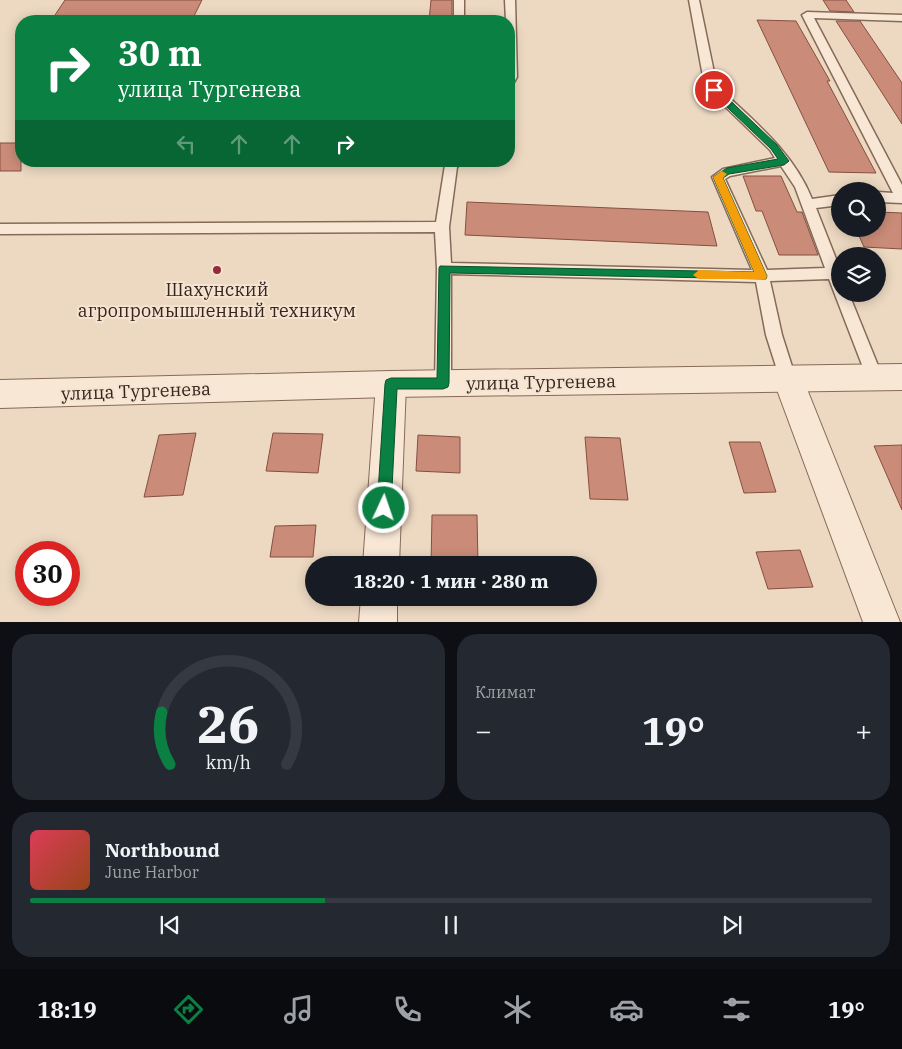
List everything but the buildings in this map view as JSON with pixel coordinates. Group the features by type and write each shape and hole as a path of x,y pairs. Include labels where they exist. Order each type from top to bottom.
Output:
{"street":[{"path":"788,378 882,622"},
{"name":"улица Тургенева","path":"0,394 443,383 889,378"},
{"path":"381,556 391,384"},
{"path":"378,622 379,606"}],"lane":[{"path":"459,15 460,0"},
{"path":"510,0 510,15"},
{"path":"694,0 710,82 714,90 774,147 784,161 800,186 831,265"},
{"path":"886,197 902,197 806,15 902,18"},
{"path":"784,161 727,172 718,177 762,276 774,335 788,378"},
{"path":"443,383 444,268 442,227 451,167"},
{"path":"808,204 831,201"},
{"path":"0,229 442,227"},
{"path":"444,268 762,276 831,273"},
{"path":"846,302 889,378"}],"slow traffic":[{"path":"699,275 762,276 718,177 722,174"}],"place":[{"name":"Шахунский агропромышленный техникум","path":"217,270"}],"route":[{"path":"384,508 391,384 443,383 444,268 762,276 718,177 727,172 784,161 774,147 714,90"}]}
